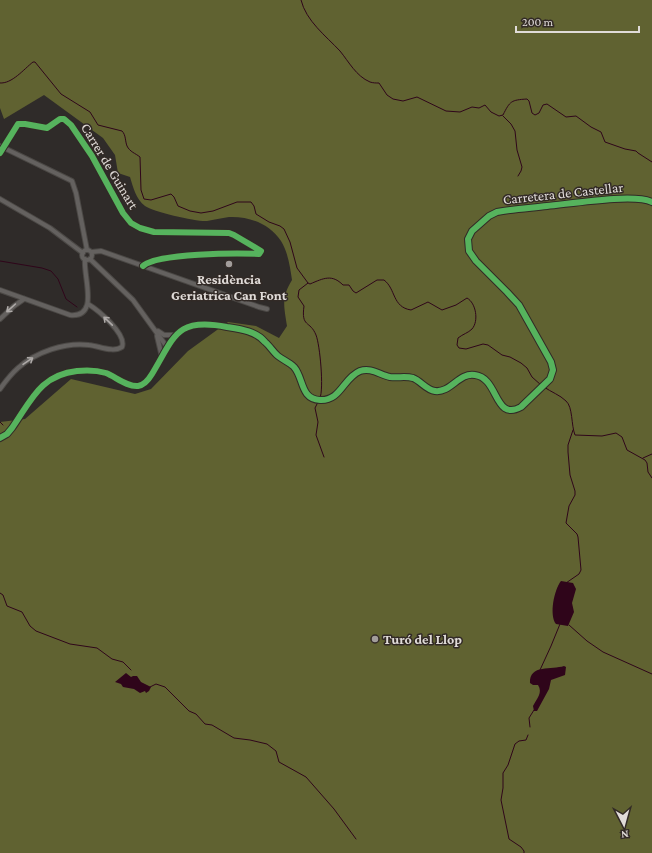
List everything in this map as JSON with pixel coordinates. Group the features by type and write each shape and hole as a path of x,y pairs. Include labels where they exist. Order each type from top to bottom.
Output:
{"street":[{"name":"Carrer de Guinart","path":"0,153 2,147 18,124 47,128 60,119 64,119 71,125 92,156 123,213 131,223 140,228 154,232 229,233 261,251 259,254 249,252 179,257 149,262 143,266"},
{"path":"2,147 72,182 76,193 87,250"},
{"name":"Carretera de Castellar","path":"0,438 7,434 38,392 52,378 71,372 93,371 109,374 130,385 140,386 146,383 175,335 187,328 202,323 236,329 258,335 279,356 294,367 299,375 305,391 310,397 317,400 331,399 337,395 360,371 370,370 391,377 411,378 435,391 445,390 466,375 470,374 479,376 488,382 501,406 510,410 516,410 521,407 552,376 553,370 551,362 519,306 471,255 467,244 470,235 482,221 501,211 637,198 652,202"},
{"path":"0,200 50,228 83,253 82,256 88,259 133,300 167,347"},
{"path":"87,250 92,252 101,251 267,309"},
{"path":"83,253 87,250"},
{"path":"0,290 73,316 82,313 86,310 88,304 88,259 92,256 92,252"},
{"path":"0,319 24,299"},
{"path":"0,389 18,368 35,356 48,351 76,345 90,345 114,350 122,347 123,342 117,330 88,304"},
{"path":"154,328 164,335 175,335"},
{"path":"154,328 159,340 162,357"}],"green space":[{"path":"0,0 652,0 652,853 0,853 0,422 25,419 71,379 135,394 151,389 188,351 228,322 256,326 279,338 287,326 284,302 286,292 292,280 287,255 281,241 271,230 258,222 237,217 202,221 166,214 145,206 137,196 130,177 118,173 115,155 103,138 44,95 4,119 0,108"}],"shaded area":[{"path":"561,581 573,583 576,589 572,603 574,612 568,626 556,624 553,615 554,596"},
{"path":"564,666 566,667 565,675 551,680 549,689 537,711 534,711 533,706 539,696 540,691 538,685 533,685 530,683 533,673 537,670"},
{"path":"126,673 131,677 137,676 141,682 151,687 149,691 146,693 145,691 140,693 134,689 123,687 121,684 115,682"}],"waterway":[{"path":"301,0 307,15 357,72 370,82 379,83 387,95 393,99 403,101 417,97 446,111 460,112 472,107 479,108 485,105 491,112 499,116 503,115 509,104 512,102 527,99 529,101 532,113 535,115 539,113 543,105 547,104 566,117 576,116 601,132 605,142 636,151 652,162"},
{"path":"0,83 13,79 33,62 35,62 61,94 90,112 98,125 122,131 128,148 140,157 141,190 144,199 151,200 171,194 178,206 190,211 201,213 213,211 237,202 251,202 254,206 256,214 284,229 290,242 297,268 308,283 299,290 298,297 304,306 303,313 305,321 314,330 316,335 322,377 320,398"},
{"path":"503,116 511,124 515,131 517,150 522,167 518,176"},
{"path":"0,261 42,268 51,271 58,279 66,299 77,307"},
{"path":"308,283 310,284 331,278 343,285 349,285 356,293 377,280 384,280 391,288 397,302 405,308 411,310 428,302 442,310 456,305 467,298 473,304 476,317 472,329 458,338 457,345 459,348 466,349 483,344 488,345 502,355 510,357 521,363 527,368 532,377 541,385"},
{"path":"544,387 561,397 570,407 575,435 602,436 616,433 622,437 627,450 645,460 647,463 648,472 652,478"},
{"path":"318,402 315,408 318,422 316,435 324,457"},
{"path":"0,422 3,425"},
{"path":"566,583 579,574 581,570 578,537 566,523 569,506 575,495 570,475 568,452 568,445 573,430"},
{"path":"643,458 652,454"},
{"path":"0,593 3,595 7,606 22,612 30,626 36,631 70,644 97,648 112,659 123,662 131,670"},
{"path":"540,670 560,624"},
{"path":"569,625 587,641 603,652 652,674"},
{"path":"150,687 156,684 165,687 189,711 196,714 205,724 212,725 234,738 267,744 276,751 279,762 306,777 334,809 356,839"},
{"path":"530,727 529,718 534,710"},
{"path":"524,853 521,847 509,839 501,800 503,773 508,765 515,744 519,741 526,740 528,735"}],"cycle path":[{"path":"0,153 18,124 47,128 60,119 64,119 71,125 92,156 123,213 131,223 140,228 154,232 229,233 261,251 259,254 217,254 164,258 143,266"},
{"path":"0,438 7,434 12,428 38,391 54,378 64,373 88,370 106,373 130,385 138,386 145,383 150,378 166,349 179,332 187,327 197,325 210,325 237,329 248,331 257,335 278,356 294,367 306,392 314,399 320,400 333,397 354,374 360,371 368,370 390,377 413,378 429,389 435,391 441,391 464,377 475,375 483,378 489,383 501,404 506,409 512,410 521,407 550,379 553,370 551,362 519,305 476,261 469,251 468,239 472,231 489,216 503,211 585,201 617,199 643,200 652,202"}],"place":[{"name":"Residència Geriatrica Can Font","path":"229,264"},
{"name":"Turó del Llop","path":"375,639"}]}
